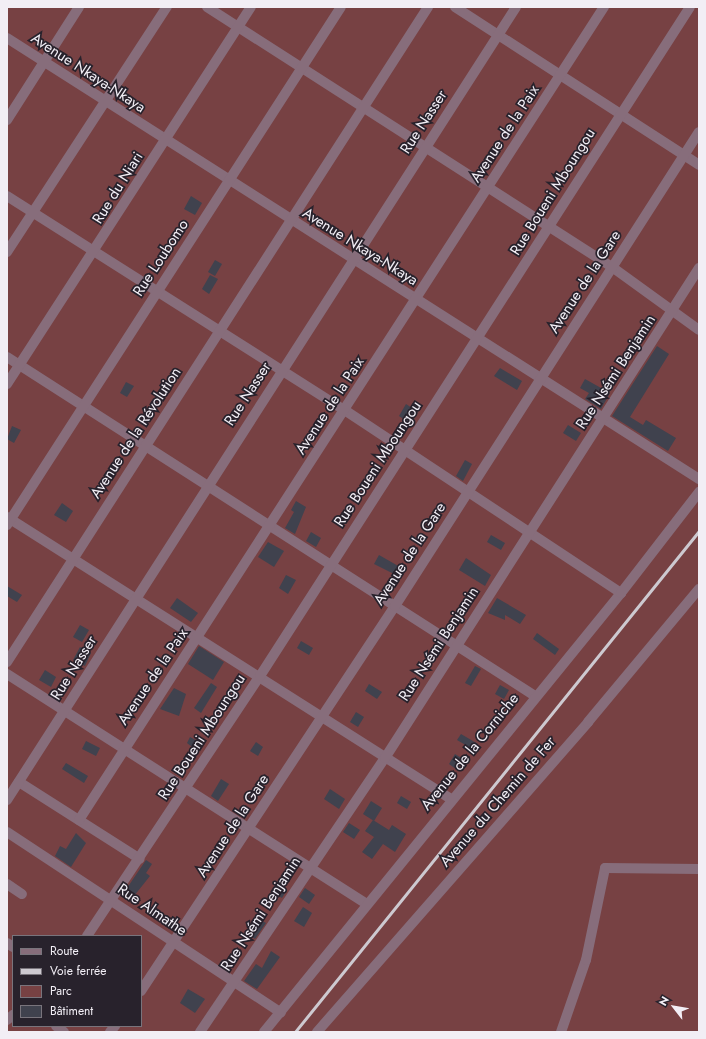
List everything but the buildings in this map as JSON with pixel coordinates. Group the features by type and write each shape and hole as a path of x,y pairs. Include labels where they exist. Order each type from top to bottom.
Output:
{"street":[{"path":"7,120 79,7"},
{"path":"7,252 167,7"},
{"path":"207,7 490,187 612,267 674,309 699,330"},
{"name":"Rue du Niari","path":"7,384 21,366 251,7"},
{"name":"Rue Loubomo","path":"8,521 84,406 341,7"},
{"name":"Avenue de la Révolution","path":"7,662 428,7"},
{"path":"455,7 561,75 619,115 699,165"},
{"name":"Rue Nasser","path":"7,800 208,483 516,7"},
{"name":"Avenue de la Paix","path":"79,820 125,747 199,637 269,527 346,411 415,299 490,187 604,7"},
{"name":"Rue Boueni Mboungou","path":"88,935 113,901 260,676 619,115 690,7"},
{"name":"Avenue Nkaya-Nkaya","path":"7,38 165,141 699,479"},
{"name":"Avenue de la Gare","path":"142,990 174,944 322,717 699,132"},
{"path":"7,196 94,253 346,411 621,593"},
{"name":"Rue Nsémi Benjamin","path":"200,1032 384,758 699,268"},
{"path":"7,357 208,483 269,527 535,696"},
{"name":"Avenue de la Corniche","path":"264,1032 281,1013 451,799 621,593 699,492"},
{"path":"8,521 136,597 260,676 384,758 451,799"},
{"name":"Avenue du Chemin de Fer","path":"317,1032 583,728 699,589"},
{"path":"7,674 64,711 125,747 186,789 367,904"},
{"path":"19,782 140,859"},
{"name":"Rue Almathe","path":"7,832 113,901 174,944 281,1013"},
{"path":"561,1032 586,960 605,868 699,869"},
{"path":"7,884 22,894"}],"green space":[{"path":"7,7 699,7 699,1032 7,1032"}],"railway":[{"path":"295,1032 699,531"}]}
